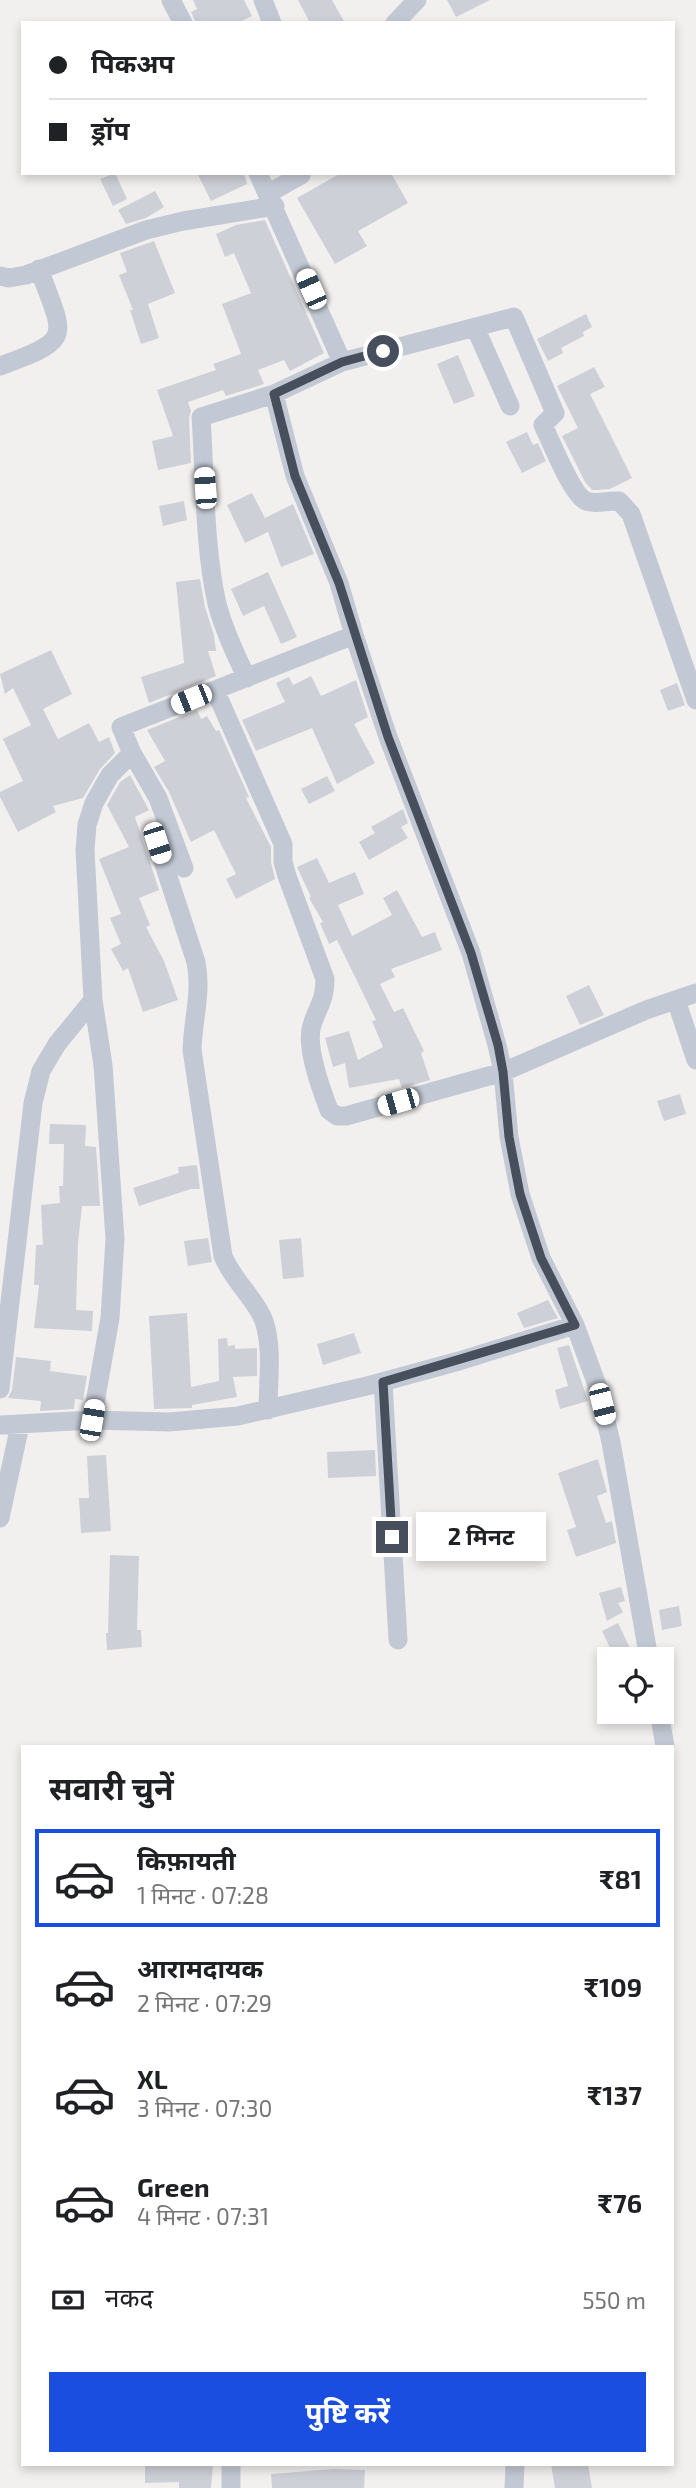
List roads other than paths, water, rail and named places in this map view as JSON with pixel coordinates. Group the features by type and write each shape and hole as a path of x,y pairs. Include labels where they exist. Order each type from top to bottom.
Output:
{"street":[{"path":"171,0 182,21"},
{"path":"263,0 271,21"},
{"path":"397,21 417,0"},
{"path":"259,175 342,362"},
{"path":"0,276 9,278 40,269 146,230 272,200 301,175"},
{"path":"0,366 35,354 52,344 58,334 59,322 40,269"},
{"path":"247,678 226,635 217,602 210,559 201,417 274,394 342,362 514,317 555,413 543,425 574,487 582,499 588,502 619,501 631,514 696,700"},
{"path":"475,327 510,406"},
{"path":"274,394 295,476 339,583 388,737 471,953 498,1045 509,1137 520,1194 541,1258 575,1325 597,1385 611,1442 647,1647"},
{"path":"184,868 158,798 132,753 121,727 354,635"},
{"path":"215,690 283,844 283,862 287,876 325,979 321,1008 312,1025 310,1042 329,1110 337,1116 346,1116 503,1072 646,1010 696,993"},
{"path":"92,1420 110,1318 115,1239 103,1065 93,1000 85,850 94,803 110,775 132,753"},
{"path":"157,843 200,981 192,1049 223,1255 230,1272 263,1320 268,1341 268,1410"},
{"path":"0,1389 33,1103 41,1071 58,1044 93,1000"},
{"path":"676,1000 696,1060"},
{"path":"0,1425 92,1420 169,1422 238,1416 383,1382 575,1325"},
{"path":"383,1382 398,1640"},
{"path":"0,1518 20,1425"},
{"path":"661,1724 665,1745"},
{"path":"231,2466 231,2488"},
{"path":"514,2488 515,2466"}]}
